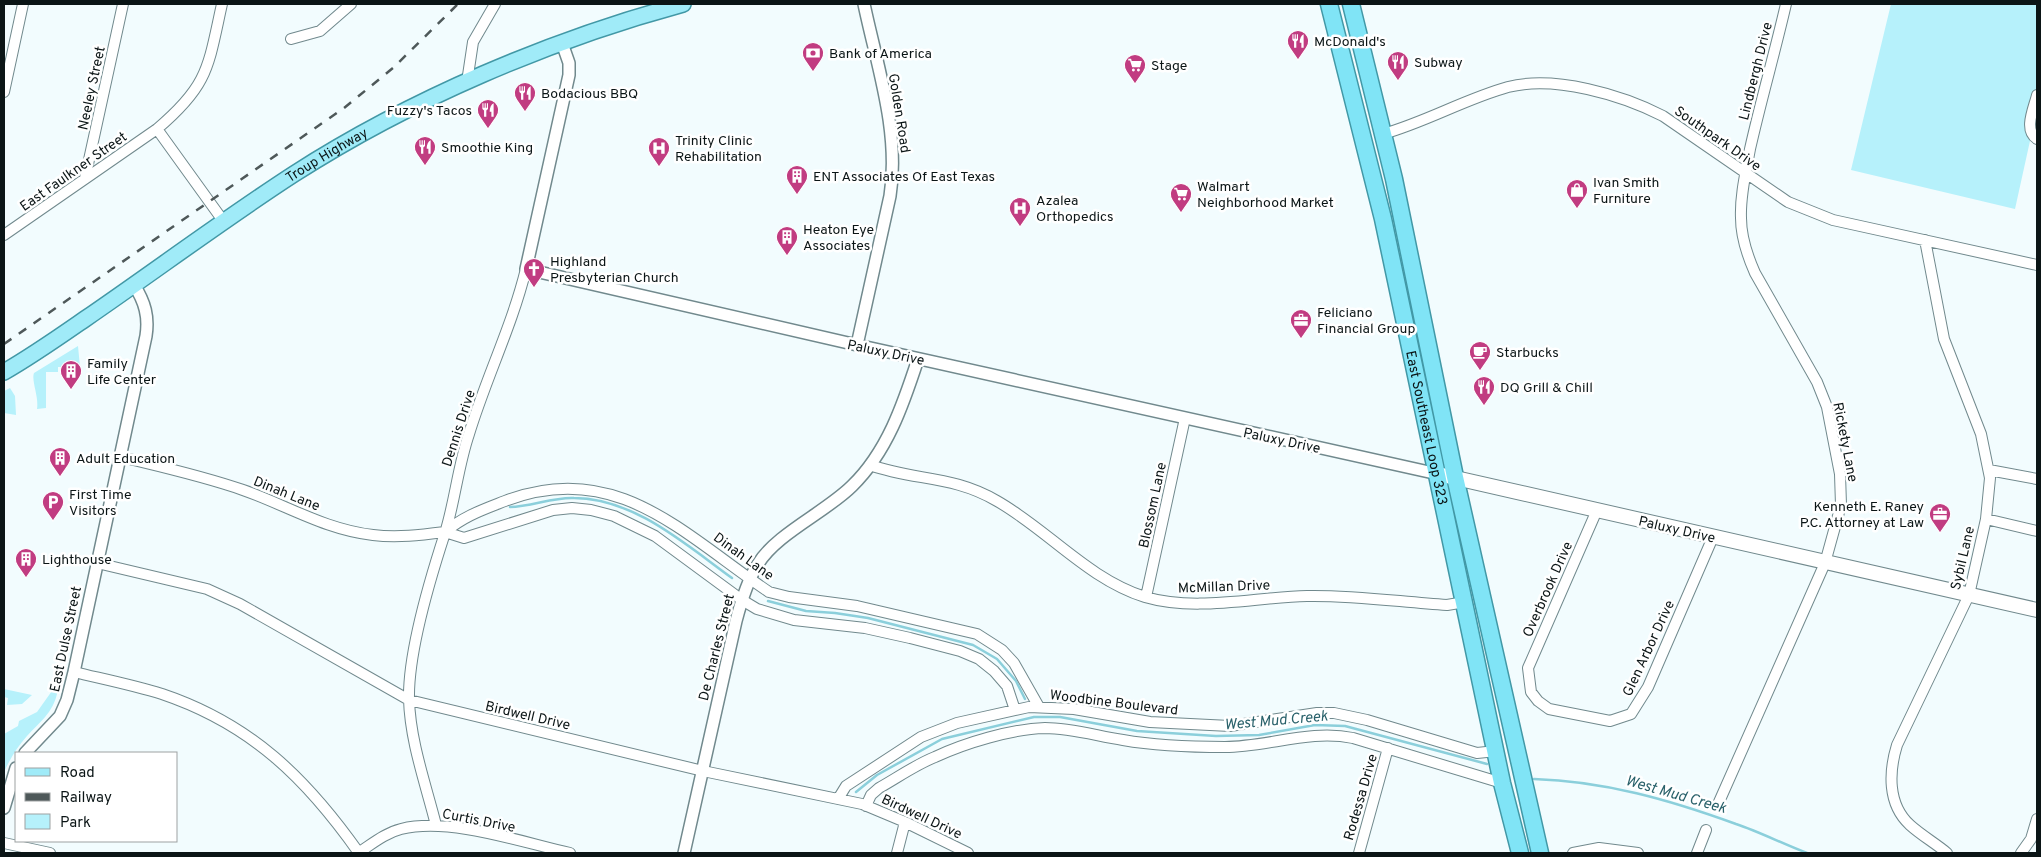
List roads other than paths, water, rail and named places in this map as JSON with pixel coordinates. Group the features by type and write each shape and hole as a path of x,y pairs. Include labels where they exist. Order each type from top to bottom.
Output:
{"highway":[{"name":"East Southeast Loop 323","path":"1329,4 1384,219 1502,783 1520,853"},
{"name":"East Southeast Loop 323","path":"1351,4 1382,134 1455,477 1540,853"}],"main road":[{"name":"Troup Highway","path":"4,372 296,173 361,135 466,82 562,43 684,4"},
{"name":"Paluxy Drive","path":"1438,474 2037,610"}],"street":[{"path":"4,92 8,51 23,4"},
{"name":"Neeley Street","path":"85,178 123,4"},
{"name":"East Faulkner Street","path":"4,235 157,129 179,111 196,92 207,71 222,4"},
{"path":"291,38 320,31 351,4"},
{"path":"466,82 474,42 494,4"},
{"name":"Golden Road","path":"857,345 890,196 893,173 892,143 887,110 864,4"},
{"name":"Lindbergh Drive","path":"1745,174 1786,4"},
{"name":"Dennis Drive","path":"436,825 416,743 409,700 418,635 435,560 445,532 464,448 514,317 526,270 569,75 569,63 562,43"},
{"name":"Southpark Drive","path":"1382,134 1510,87 1541,84 1571,86 1642,105 1694,135 1745,174 1788,202 1816,214 1834,220 2037,265"},
{"path":"2037,95 2030,127 2031,134 2037,139"},
{"path":"157,129 224,222"},
{"name":"Rickety Lane","path":"1719,802 1825,563 1838,523 1841,499 1840,474 1832,424 1816,382 1759,281 1748,255 1741,218 1745,174"},
{"name":"Sybil Lane","path":"1924,240 1944,339 1981,434 1989,470 1986,519 1969,595 1897,745 1891,765 1890,776 1895,801 1908,822 1947,853"},
{"name":"Paluxy Drive","path":"526,270 1438,474"},
{"name":"East Dulse Street","path":"26,752 60,716 67,700 74,672 148,325 142,298 134,285"},
{"name":"De Charles Street","path":"684,853 742,600 758,563 777,544 852,487 870,465 901,411 918,359"},
{"name":"Blossom Lane","path":"1146,597 1185,418"},
{"name":"Dinah Lane","path":"121,457 206,478 349,531 401,537 445,532 464,538 553,510 591,510 614,516 655,536 742,600 758,609 794,620 865,628 960,651 979,659 994,671 1007,686 1015,710"},
{"name":"McMillan Drive","path":"870,465 892,473 944,480 972,488 997,501 1103,578 1120,588 1146,597 1181,602 1307,596 1447,605 1464,602"},
{"path":"1989,470 2037,479"},
{"name":"Dinah Lane","path":"445,532 461,518 525,493 552,488 578,488 606,492 637,504 660,516 769,592 789,597 857,606 977,634 1002,650 1014,662 1039,707"},
{"name":"Overbrook Drive","path":"1530,681 1528,668 1597,510"},
{"path":"1986,519 2037,531"},
{"name":"Glen Arbor Drive","path":"1530,681 1531,692 1538,701 1549,709 1610,721 1631,714 1648,687 1713,537"},
{"name":"Birdwell Drive","path":"97,563 207,589 240,604 409,700 702,770 838,798 866,806 905,822 968,853"},
{"path":"74,672 163,695 211,714 239,729 272,753 303,783 330,812 358,853"},
{"name":"Woodbine Boulevard","path":"838,798 846,786 921,737 957,724 1015,710 1039,707 1068,708 1150,722 1230,726 1317,713 1334,713 1368,720 1477,753 1496,751"},
{"path":"866,806 879,788 934,757 984,741 1034,729 1068,730 1162,745 1225,747 1266,744 1309,736 1334,735 1388,748 1502,783"},
{"name":"Rodessa Drive","path":"1358,853 1388,748"},
{"path":"4,808 15,771"},
{"path":"2021,853 2031,839 2037,819"},
{"path":"897,853 905,822"},
{"name":"Curtis Drive","path":"358,853 386,835 400,829 436,825 462,828 570,853"},
{"path":"1697,853 1706,830"},
{"path":"4,843 50,853"},
{"path":"1573,853 1599,848 1638,853"}],"waterway":[{"path":"510,507 566,498 596,500 618,506 678,538 732,578"},
{"path":"768,601 806,611 868,618 973,645 997,659 1016,681 1025,699"},
{"name":"West Mud Creek","path":"856,792 877,775 942,739 1034,717 1060,717 1137,731 1216,736 1259,735 1315,725 1345,726 1487,764"},
{"name":"West Mud Creek","path":"1534,779 1611,788 1662,800 1745,827 1807,853"}],"railway":[{"path":"4,344 344,108 393,68 458,4"}],"place":[{"name":"McDonald's","path":"1298,60"},
{"name":"Bank of America","path":"813,72"},
{"name":"Subway","path":"1398,81"},
{"name":"Stage","path":"1135,84"},
{"name":"Bodacious BBQ","path":"525,112"},
{"name":"Fuzzy's Tacos","path":"488,129"},
{"name":"Smoothie King","path":"425,166"},
{"name":"Trinity Clinic Rehabilitation","path":"659,167"},
{"name":"ENT Associates Of East Texas","path":"797,195"},
{"name":"Ivan Smith Furniture","path":"1577,209"},
{"name":"Walmart Neighborhood Market","path":"1181,213"},
{"name":"Azalea Orthopedics","path":"1020,227"},
{"name":"Heaton Eye Associates","path":"787,256"},
{"name":"Highland Presbyterian Church","path":"534,288"},
{"name":"Feliciano Financial Group","path":"1301,339"},
{"name":"Starbucks","path":"1480,371"},
{"name":"Family Life Center","path":"71,390"},
{"name":"DQ Grill & Chill","path":"1484,406"},
{"name":"Adult Education","path":"60,477"},
{"name":"First Time Visitors","path":"53,521"},
{"name":"Kenneth E. Raney P.C. Attorney at Law","path":"1940,533"},
{"name":"Lighthouse","path":"26,578"}]}
